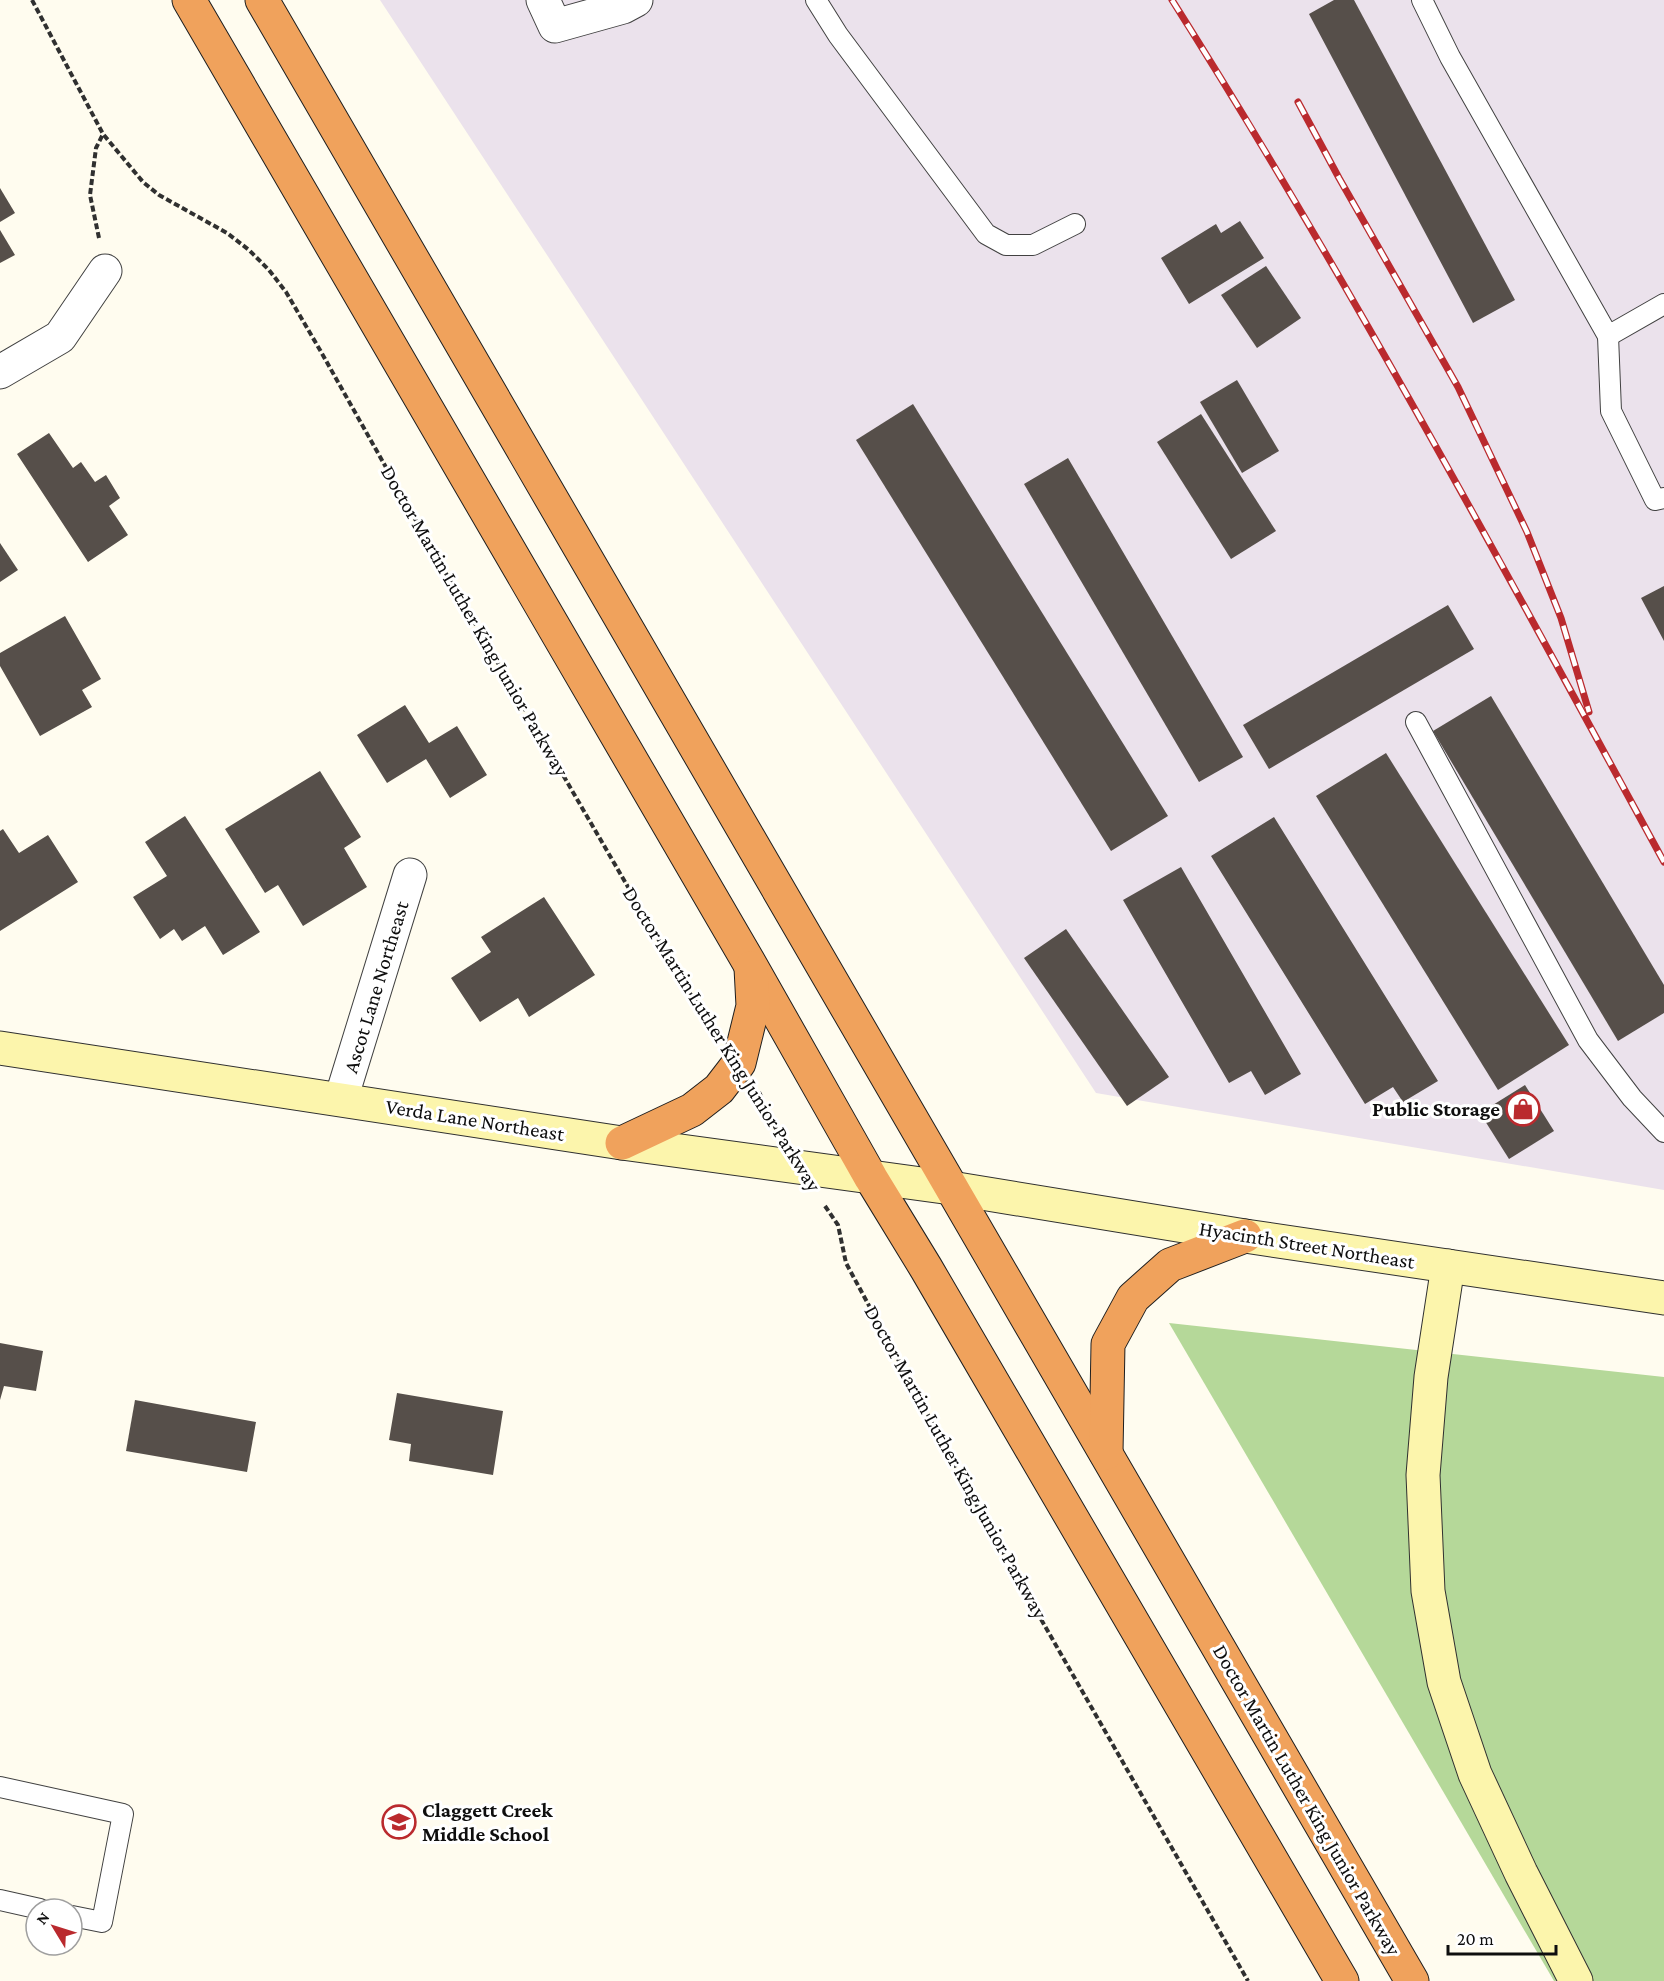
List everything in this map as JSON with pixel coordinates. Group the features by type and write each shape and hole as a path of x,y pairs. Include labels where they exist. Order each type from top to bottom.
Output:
{"highway":[{"path":"189,0 751,966 871,1178 932,1278 1342,1981"},
{"name":"Doctor Martin Luther King Junior Parkway","path":"262,0 1412,1981"},
{"path":"622,1143 692,1110 719,1089 739,1063 753,1006 751,966"},
{"path":"1106,1453 1108,1344 1133,1298 1170,1265 1245,1236"}],"street":[{"path":"543,0 555,26 615,10 636,0"},
{"path":"0,372 60,336 105,271"},
{"name":"Ascot Lane Northeast","path":"341,1099 410,875"},
{"name":"Verda Lane Northeast","path":"0,1048 622,1143 951,1188"},
{"name":"Hyacinth Street Northeast","path":"951,1188 1245,1236 1663,1295"},
{"path":"1448,1266 1431,1377 1423,1475 1428,1591 1444,1682 1475,1774 1521,1873 1576,1981"}],"lane":[{"path":"816,0 838,35 986,234 1006,245 1033,245 1075,224"},
{"path":"1422,0 1450,57 1608,336 1611,411 1655,500 1664,498"},
{"path":"1608,336 1664,304"},
{"path":"1416,722 1588,1040 1632,1098 1664,1132"},
{"path":"0,1787 123,1814 102,1922 84,1918"},
{"path":"0,1900 24,1905"}],"path":[{"name":"Doctor Martin Luther King Junior Parkway","path":"32,0 103,134 142,182 159,195 227,233 249,249 286,292 437,558 689,992 755,1083 771,1122 838,1225 846,1263 994,1537 1248,1981"},
{"path":"103,134 96,148 90,195 105,271"}],"shaded area":[{"path":"380,0 1664,0 1664,1190 1096,1093"}],"green space":[{"path":"1169,1323 1664,1377 1664,1981 1554,1981"}],"building":[{"path":"1334,0 1354,0 1515,300 1473,323 1309,14"},
{"path":"0,188 15,213 0,222"},
{"path":"1240,221 1264,258 1189,304 1161,258 1216,224 1221,233"},
{"path":"0,230 15,255 0,263"},
{"path":"1266,266 1301,318 1257,348 1221,295"},
{"path":"1237,380 1279,451 1242,473 1200,402"},
{"path":"913,404 1168,816 1111,851 856,440"},
{"path":"1201,414 1276,531 1231,559 1157,442"},
{"path":"49,433 73,468 81,462 95,482 106,475 120,498 109,506 128,535 88,562 17,454"},
{"path":"1068,458 1243,757 1199,782 1024,484"},
{"path":"0,543 18,570 0,582"},
{"path":"1664,586 1664,641 1641,598"},
{"path":"1448,605 1474,649 1269,769 1243,725"},
{"path":"65,616 101,679 82,690 92,707 40,736 0,666 0,653"},
{"path":"1491,696 1664,985 1664,1013 1618,1041 1433,731"},
{"path":"405,705 429,743 457,726 487,775 450,798 426,759 387,783 357,735"},
{"path":"1386,753 1569,1045 1498,1090 1316,796"},
{"path":"320,771 361,837 344,848 367,887 303,926 278,885 265,893 225,829"},
{"path":"185,816 260,932 223,955 205,926 182,941 174,929 160,939 133,897 167,876 145,842"},
{"path":"1274,817 1438,1081 1403,1102 1393,1087 1365,1104 1211,856"},
{"path":"3,829 19,853 48,835 78,882 0,931 0,831"},
{"path":"1181,867 1301,1074 1265,1095 1251,1071 1229,1083 1123,900"},
{"path":"544,897 595,975 529,1017 518,998 480,1022 451,978 491,952 481,937"},
{"path":"1066,929 1169,1077 1127,1106 1024,958"},
{"path":"1525,1085 1554,1131 1509,1159 1480,1113"},
{"path":"0,1343 43,1351 36,1391 4,1386 0,1400"},
{"path":"397,1393 503,1411 493,1475 409,1461 411,1444 389,1440"},
{"path":"135,1400 256,1422 247,1472 126,1451"}],"railway":[{"path":"1172,0 1364,319 1486,536 1664,862"},
{"path":"1298,102 1458,387 1527,532 1561,618 1589,712"}],"place":[{"name":"Public Storage","path":"1523,1109"},
{"name":"Claggett Creek Middle School","path":"399,1822"}]}
